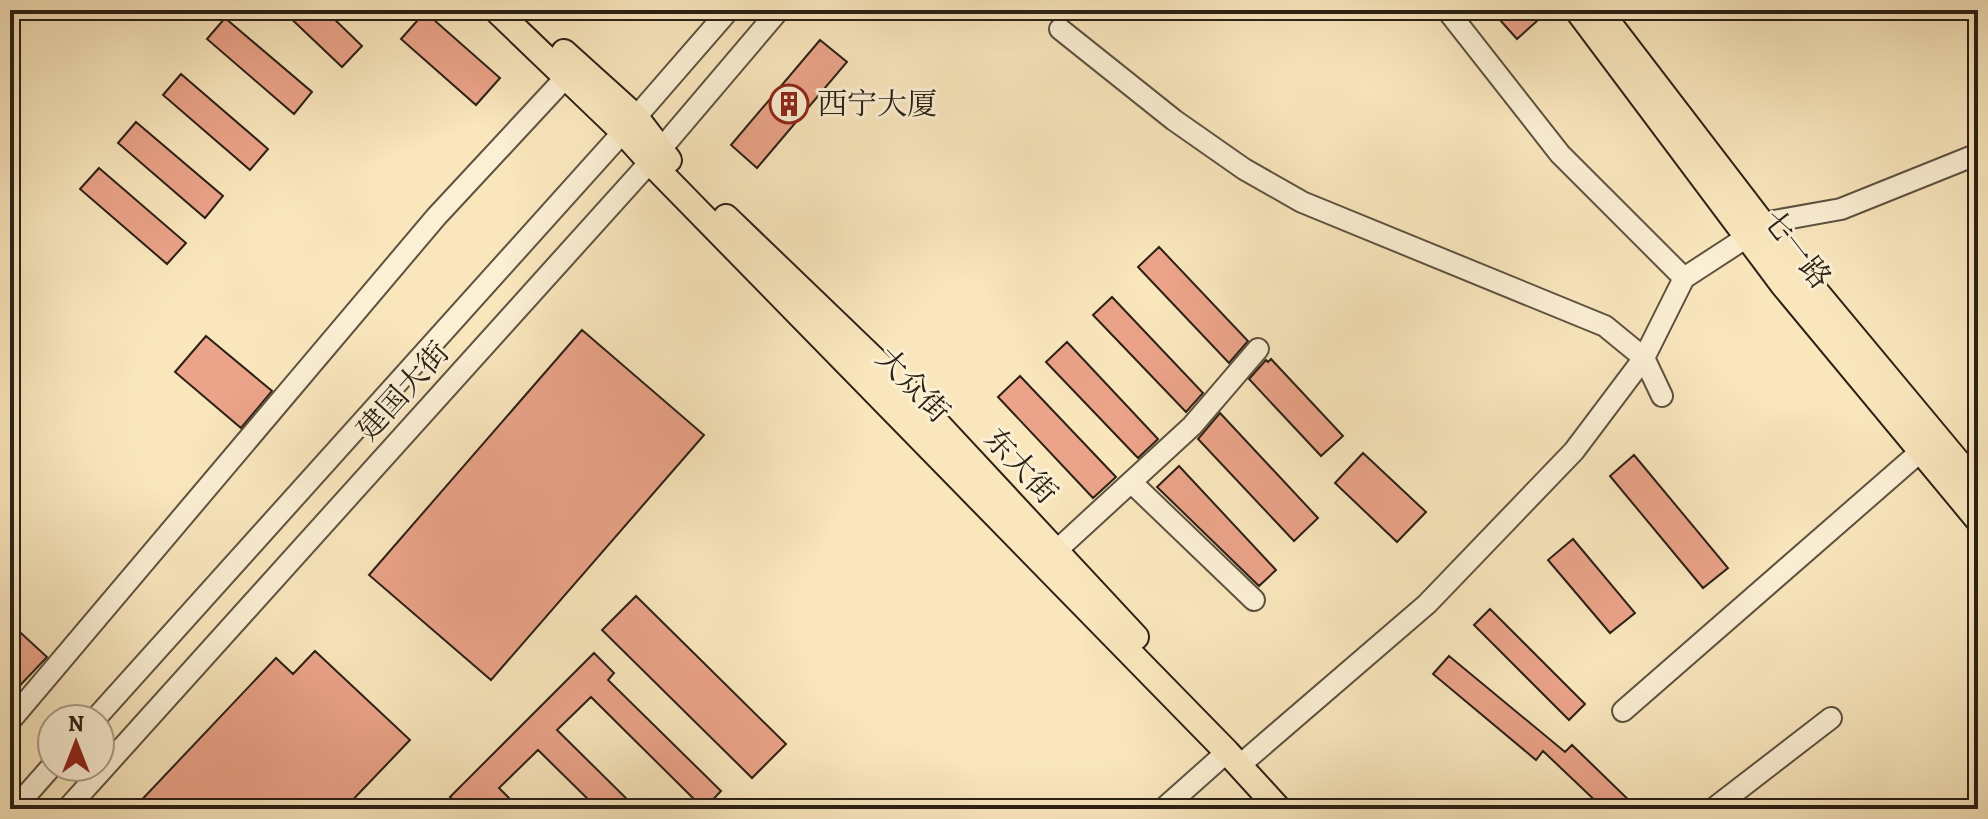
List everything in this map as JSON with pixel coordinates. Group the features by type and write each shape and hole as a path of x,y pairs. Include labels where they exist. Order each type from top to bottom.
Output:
{"main road":[{"path":"496,10 567,76 629,124"},
{"name":"东大街","path":"518,10 629,124 654,156 698,191 909,393 1056,551 1239,758 1295,809"},
{"name":"七一路","path":"1577,10 1755,230 1799,271 1978,486"},
{"name":"七一路","path":"1599,10 1755,230 1783,285 1978,520"},
{"name":"大众街","path":"654,156 1239,758 1279,809"}],"street":[{"name":"建国大街","path":"109,703 729,10"},
{"name":"建国大街","path":"67,809 654,156 779,10"},
{"path":"1447,10 1560,154 1684,278"},
{"path":"1060,29 1174,120 1256,176 1302,202 1605,326 1644,358 1662,396"},
{"path":"10,721 436,217 567,76"},
{"path":"1163,809 1239,758 1427,604 1574,451 1644,358 1684,278 1755,230 1841,209 1978,154"},
{"path":"1056,551 1192,426 1258,349"},
{"path":"1623,711 1921,451"},
{"path":"1131,482 1254,600"},
{"path":"1713,809 1831,718"},
{"path":"14,809 37,783"}],"building":[{"path":"282,10 325,10 362,46 342,67"},
{"path":"1491,10 1526,10 1537,21 1517,39"},
{"path":"425,12 500,78 476,105 401,39"},
{"path":"225,18 312,92 294,114 207,39"},
{"name":"西宁大厦","path":"820,40 847,62 757,168 731,145"},
{"path":"181,74 268,149 250,170 163,95"},
{"path":"136,122 223,196 205,218 118,143"},
{"path":"99,168 186,243 167,264 80,189"},
{"path":"1159,247 1248,341 1229,363 1138,267"},
{"path":"1112,297 1203,393 1186,412 1093,315"},
{"path":"582,330 704,435 491,680 369,575"},
{"path":"206,336 272,391 241,428 175,372"},
{"path":"1067,342 1158,439 1138,458 1046,362"},
{"path":"1271,359 1343,436 1321,456 1249,379 1266,360"},
{"path":"1020,376 1116,477 1093,498 998,397"},
{"path":"1220,413 1318,518 1294,541 1198,439"},
{"path":"1363,453 1426,512 1397,542 1335,483"},
{"path":"1634,455 1728,568 1703,588 1610,476"},
{"path":"1179,466 1276,570 1259,586 1157,487"},
{"path":"1573,539 1635,613 1610,633 1548,560"},
{"path":"636,596 786,744 752,778 602,630"},
{"path":"1490,609 1585,704 1569,720 1474,625"},
{"path":"10,623 47,657 10,696"},
{"path":"315,651 410,740 344,809 133,809 276,658 293,674"},
{"path":"594,653 614,673 608,680 721,791 704,809 591,697 557,730 637,809 598,809 538,750 499,788 520,809 463,809 450,797"},
{"path":"1449,656 1565,752 1572,745 1638,809 1604,809 1543,751 1536,760 1433,674"}],"place":[{"name":"西宁大厦","path":"789,104"}]}
